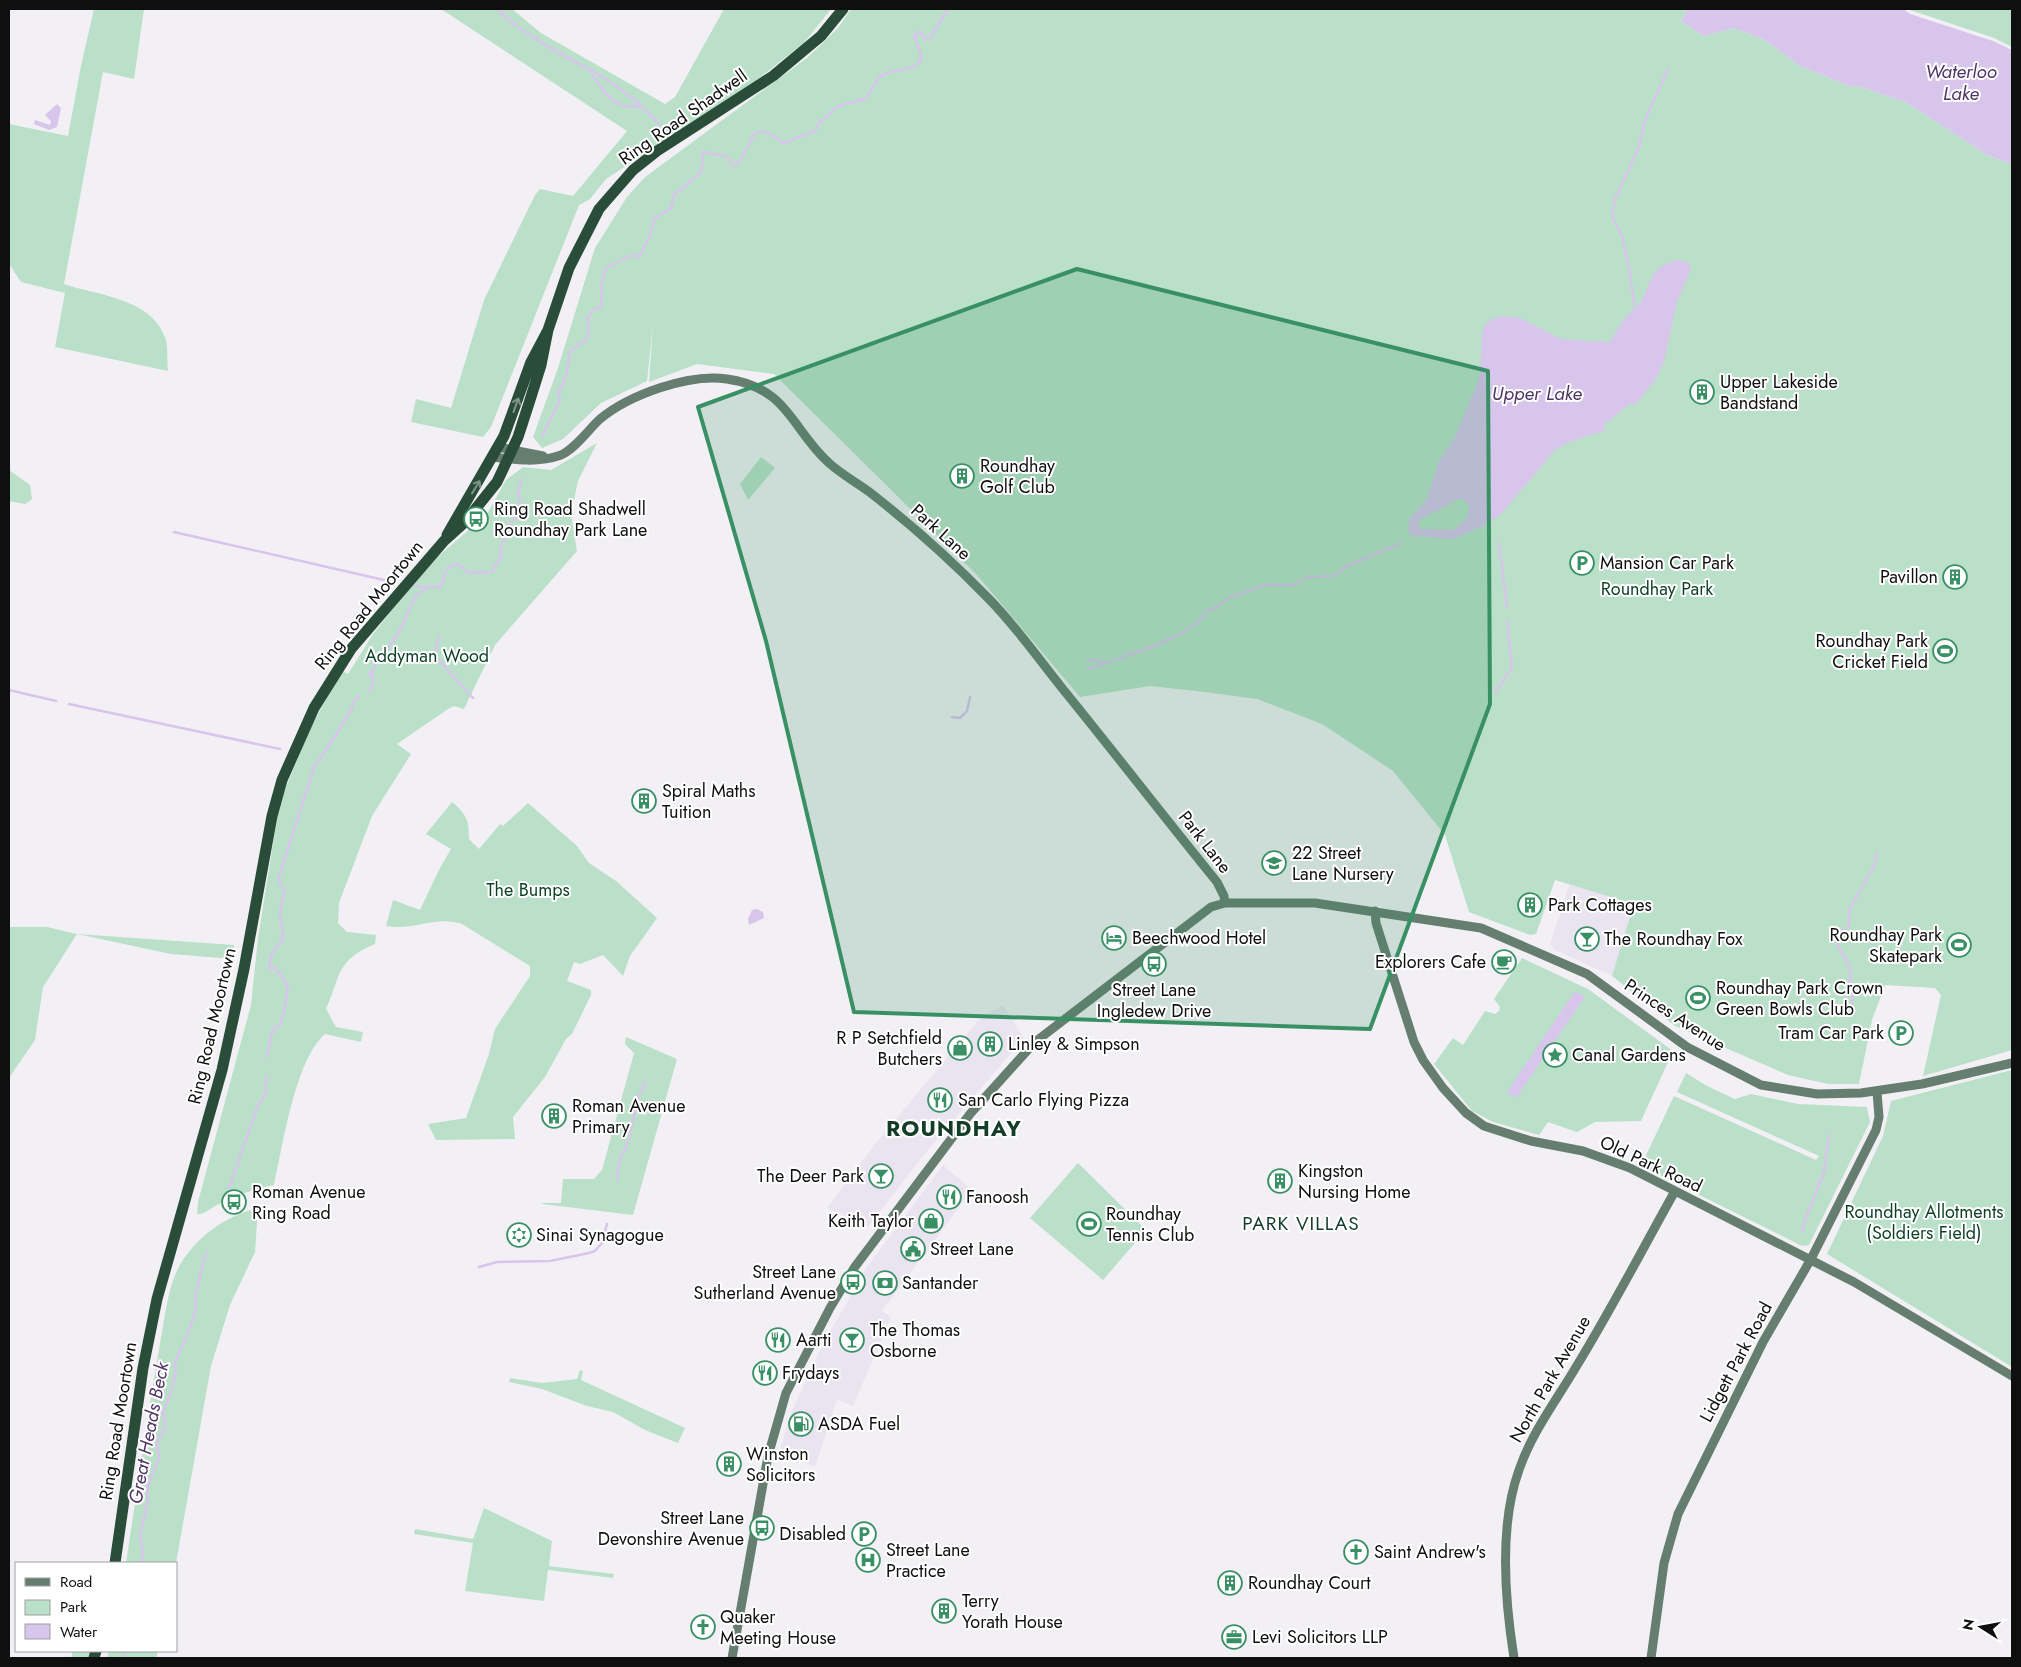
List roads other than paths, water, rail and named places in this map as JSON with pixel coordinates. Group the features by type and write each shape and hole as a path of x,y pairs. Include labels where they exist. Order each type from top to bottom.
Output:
{"highway":[{"name":"Ring Road Shadwell","path":"496,452 531,362 548,330 579,246 596,214 616,187 633,170 657,151 792,62 820,36 843,9"},
{"name":"Ring Road Shadwell","path":"511,454 541,365 548,330"},
{"name":"Ring Road Moortown","path":"444,541 496,452"},
{"name":"Ring Road Moortown","path":"115,1562 143,1368 157,1298 222,1070 244,969 272,816 282,780 304,728 351,649 444,541 485,500 497,482 511,454"}],"street":[{"name":"Park Lane","path":"496,452 538,460 551,457 570,449 592,427 620,405 654,390 709,378 728,379 748,384 767,393 783,404 828,462 910,526 998,608 1217,882 1224,896 1225,903"},
{"path":"732,1658 768,1456 786,1393 830,1308 854,1268 970,1114 1035,1042 1211,907 1225,903 1315,903 1375,911"},
{"name":"Princes Avenue","path":"1375,911 1480,928 1505,937 1587,974 1687,1047 1761,1085 1817,1094 1877,1092 1927,1083 2012,1063"},
{"name":"Old Park Road","path":"1375,911 1376,923 1414,1042 1423,1060 1443,1088 1466,1113 1484,1126 1514,1137 1607,1158 1854,1282 2012,1376"},
{"name":"Lidgett Park Road","path":"1651,1658 1664,1563 1678,1514 1763,1342 1811,1259 1876,1130 1879,1116 1877,1092"},
{"name":"North Park Avenue","path":"1514,1658 1506,1560 1510,1505 1518,1470 1537,1429 1577,1366 1675,1191"}],"water":[{"name":"Waterloo Lake","path":"1688,9 1903,9 1910,14 1993,41 2012,50 2012,164 1989,156 1907,103 1861,87 1849,86 1800,66 1765,40 1734,28 1703,36 1681,21"},
{"path":"57,104 61,108 57,127 49,130 34,124 35,120 50,125 51,121 45,115"},
{"name":"Upper Lake","path":"1677,260 1688,262 1691,269 1677,302 1664,361 1656,379 1634,406 1631,403 1603,426 1606,430 1572,441 1556,449 1502,513 1487,524 1454,539 1412,536 1409,534 1409,519 1426,501 1439,461 1454,439 1475,389 1480,374 1482,333 1485,325 1491,319 1503,316 1520,318 1561,339 1609,342 1627,316 1640,304 1653,275 1661,266","holes":["1461,498 1468,503 1467,518 1454,530 1419,529 1419,520"]},
{"path":"757,909 763,912 764,918 749,925 748,919 752,910"},
{"path":"1575,991 1585,997 1516,1098 1507,1092"}],"waterway":[{"path":"497,9 524,32 538,41 617,86 660,125"},
{"name":"Great Heads Beck","path":"542,437 560,400 558,392 566,377 570,351 587,339 589,328 587,319 593,310 601,307 602,280 606,268 631,255 639,257 650,236 654,219 672,207 673,196 701,172 703,152 726,156 735,166 757,132 763,131 771,134 783,143 815,131 820,121 837,107 866,97 881,76 912,67 921,61 921,54 914,36 919,31 924,39 930,38 948,9"},
{"path":"1635,309 1622,236 1612,217 1614,201 1639,147 1645,120 1668,69"},
{"path":"592,75 612,100 624,106 641,106"},
{"name":"Great Heads Beck","path":"368,676 398,634 416,595 428,587 441,587 444,579 443,575 451,565 458,564 469,573 491,572 502,555 500,548 509,531 509,525 524,510 518,495 522,479"},
{"path":"174,532 384,580"},
{"path":"1088,669 1170,639 1199,621 1207,610 1215,608 1229,598 1264,585 1286,586 1295,584 1305,577 1334,576 1345,567 1401,543"},
{"path":"1499,543 1507,607"},
{"path":"412,585 425,587"},
{"path":"1495,693 1512,668 1507,620"},
{"name":"Great Heads Beck","path":"439,636 435,656 473,698"},
{"path":"1088,659 1104,662"},
{"name":"Great Heads Beck","path":"368,691 373,685 372,672"},
{"path":"9,690 56,701"},
{"name":"Great Heads Beck","path":"267,1057 273,1028 279,1026 282,1022 281,1017 284,1012 288,986 275,967 270,970 269,966 272,953 283,940 280,915 285,890 278,880 314,767 336,735 352,708 353,702 359,696"},
{"path":"952,717 960,718 967,711 970,697"},
{"path":"69,704 280,749"},
{"path":"1844,1009 1851,974 1838,943 1838,937 1849,926 1850,908 1873,868 1877,853"},
{"path":"1849,984 1853,997 1850,1009"},
{"name":"Great Heads Beck","path":"229,1188 258,1105 267,1092 265,1088 267,1077"},
{"path":"617,1180 620,1158 626,1148 639,1095 645,1082"},
{"path":"1802,1232 1820,1181 1823,1178 1829,1135"},
{"path":"479,1267 497,1262 550,1261 595,1251 602,1243 607,1224"},
{"name":"Great Heads Beck","path":"141,1562 143,1556 140,1535 148,1501 147,1487 159,1458 157,1442 165,1424 162,1412 172,1387 176,1367 175,1362 193,1319 196,1302 195,1296 206,1253"},
{"name":"Great Heads Beck","path":"124,1658 125,1652"}],"place":[{"name":"Upper Lakeside Bandstand","path":"1702,392"},
{"name":"Roundhay Golf Club","path":"962,476"},
{"name":"Ring Road Shadwell Roundhay Park Lane","path":"476,519"},
{"name":"Mansion Car Park","path":"1582,563"},
{"name":"Pavillon","path":"1955,577"},
{"name":"Roundhay Park Cricket Field","path":"1945,651"},
{"name":"Spiral Maths Tuition","path":"644,801"},
{"name":"22 Street Lane Nursery","path":"1274,863"},
{"name":"Park Cottages","path":"1530,905"},
{"name":"Beechwood Hotel","path":"1114,938"},
{"name":"The Roundhay Fox","path":"1587,939"},
{"name":"Roundhay Park Skatepark","path":"1959,945"},
{"name":"Explorers Cafe","path":"1504,962"},
{"name":"Street Lane Ingledew Drive","path":"1154,964"},
{"name":"Roundhay Park Crown Green Bowls Club","path":"1698,998"},
{"name":"Tram Car Park","path":"1901,1033"},
{"name":"Linley & Simpson","path":"990,1044"},
{"name":"R P Setchfield Butchers","path":"960,1048"},
{"name":"Canal Gardens","path":"1555,1055"},
{"name":"San Carlo Flying Pizza","path":"940,1100"},
{"name":"Roman Avenue Primary","path":"554,1116"},
{"name":"The Deer Park","path":"881,1176"},
{"name":"Kingston Nursing Home","path":"1280,1181"},
{"name":"Fanoosh","path":"949,1197"},
{"name":"Roman Avenue Ring Road","path":"234,1202"},
{"name":"Keith Taylor","path":"931,1221"},
{"name":"Roundhay Tennis Club","path":"1089,1224"},
{"name":"Sinai Synagogue","path":"519,1235"},
{"name":"Street Lane","path":"913,1249"},
{"name":"Street Lane Sutherland Avenue","path":"853,1282"},
{"name":"Santander","path":"885,1283"},
{"name":"Aarti","path":"778,1340"},
{"name":"The Thomas Osborne","path":"852,1340"},
{"name":"Frydays","path":"765,1373"},
{"name":"ASDA Fuel","path":"801,1424"},
{"name":"Winston Solicitors","path":"729,1464"},
{"name":"Street Lane Devonshire Avenue","path":"762,1528"},
{"name":"Disabled","path":"864,1534"},
{"name":"Saint Andrew's","path":"1356,1552"},
{"name":"Street Lane Practice","path":"868,1560"},
{"name":"Roundhay Court","path":"1230,1583"},
{"name":"Terry Yorath House","path":"944,1611"},
{"name":"Quaker Meeting House","path":"703,1627"},
{"name":"Levi Solicitors LLP","path":"1234,1637"}],"district":[{"name":"ROUNDHAY","path":"954,1128"},
{"name":"PARK VILLAS","path":"1301,1223"}],"park label":[{"name":"Roundhay Park","path":"1657,589"},
{"name":"Addyman Wood","path":"427,656"},
{"name":"The Bumps","path":"528,890"},
{"name":"Roundhay Allotments (Soldiers Field)","path":"1924,1222"}]}
